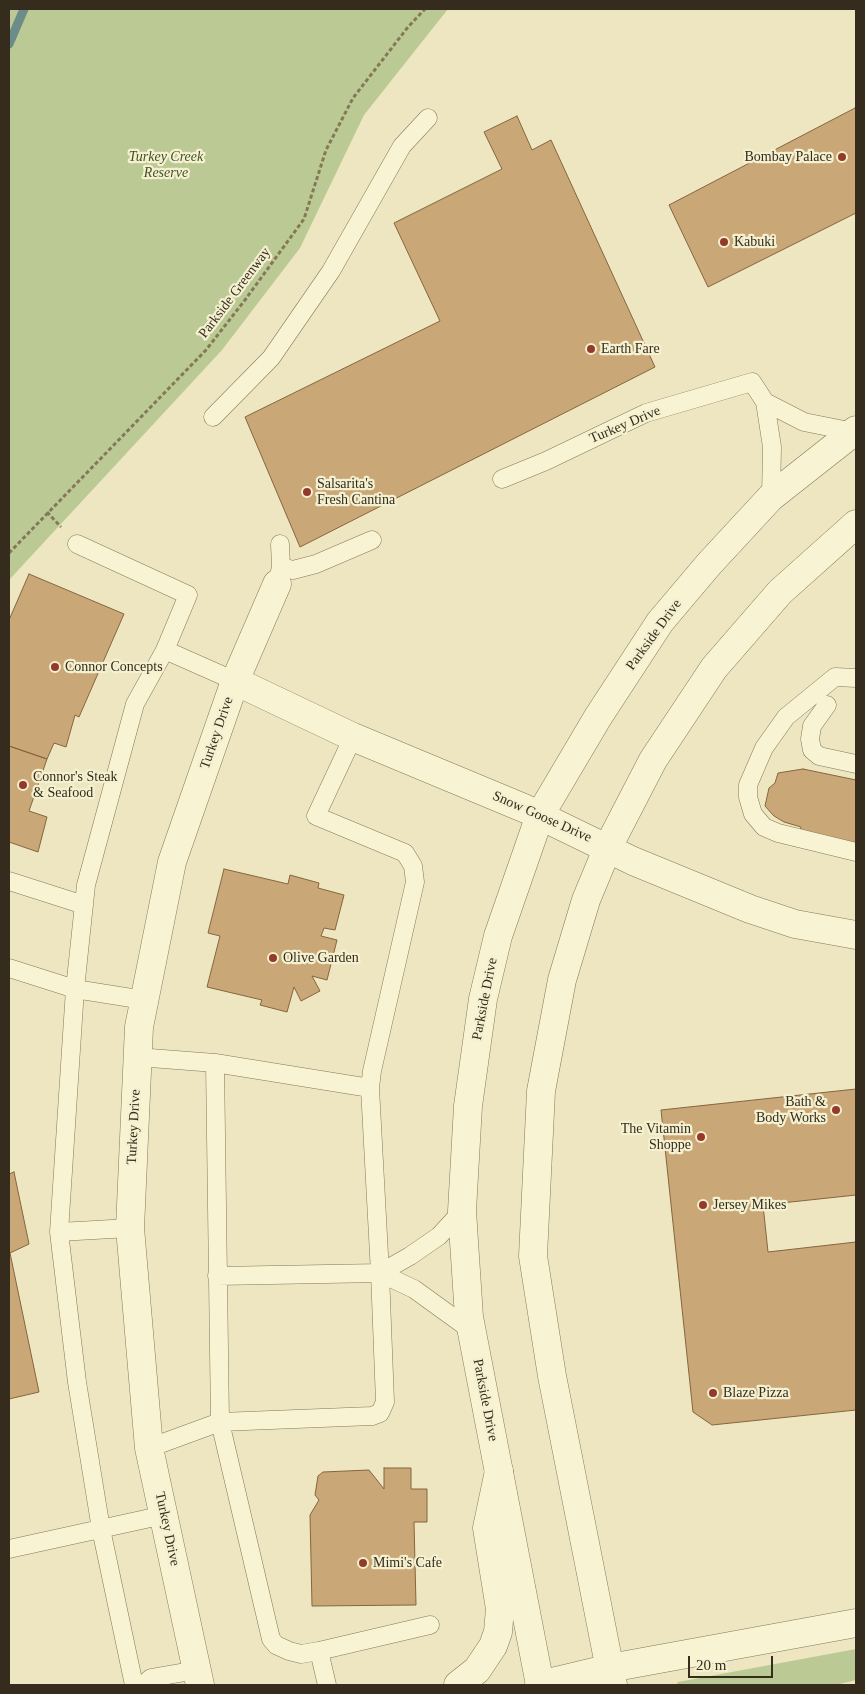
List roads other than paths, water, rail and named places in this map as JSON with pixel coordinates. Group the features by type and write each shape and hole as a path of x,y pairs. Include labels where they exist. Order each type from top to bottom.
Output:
{"street":[{"name":"Parkside Drive","path":"540,1685 469,1317 462,1211 468,1106 483,999 498,936 540,815 598,717 660,622 709,564 771,497 855,431"},
{"path":"611,1676 552,1376 533,1256 540,1091 562,980 586,900 608,847 653,760 714,668 780,592 856,524"},
{"name":"Turkey Drive","path":"199,1678 149,1448 130,1228 139,1027 172,862 235,681 279,576"},
{"name":"Snow Goose Drive","path":"235,681 353,737 540,815 633,861 750,909 795,924 856,935"},
{"path":"458,1685 477,1670 493,1646 498,1632 500,1609 486,1528 499,1471"},
{"path":"540,1685 611,1676 856,1624"}],"lane":[{"path":"213,417 270,358 330,271 402,146 428,118"},
{"name":"Turkey Drive","path":"502,478 546,461 646,413 752,382 765,402"},
{"path":"765,402 804,422 855,431"},
{"path":"765,402 772,447 771,497"},
{"path":"280,544 279,576 316,564 372,540"},
{"path":"77,544 188,595 165,650 135,704 86,885 75,989 59,1232 78,1382 101,1529 134,1685"},
{"path":"165,650 235,681"},
{"path":"856,678 835,677 786,717 764,748 748,785 748,798 753,814 764,827 778,834 856,852"},
{"path":"827,705 812,726 810,738 812,750 819,756 856,764"},
{"path":"149,1448 220,1422 372,1416 380,1413 385,1402 370,1088 372,1071 415,882 413,866 404,853 316,816 353,737"},
{"path":"9,882 84,905"},
{"path":"9,968 75,989 144,1000"},
{"path":"137,1057 214,1063 370,1088"},
{"path":"214,1063 220,1422 272,1638 276,1645 301,1654 430,1625"},
{"path":"380,1273 410,1256 439,1236 462,1211"},
{"path":"59,1232 130,1228"},
{"path":"217,1276 380,1273 414,1289 472,1331"},
{"path":"9,1549 164,1515"},
{"path":"319,1651 326,1685"},
{"path":"143,1685 151,1678 199,1678"}],"waterway":[{"path":"9,44 24,9"}],"place":[{"name":"Bombay Palace","path":"842,157"},
{"name":"Kabuki","path":"724,242"},
{"name":"Earth Fare","path":"591,349"},
{"name":"Salsarita's Fresh Cantina","path":"307,492"},
{"name":"Connor Concepts","path":"55,667"},
{"name":"Connor's Steak & Seafood","path":"23,785"},
{"name":"Olive Garden","path":"273,958"},
{"name":"Bath & Body Works","path":"836,1110"},
{"name":"The Vitamin Shoppe","path":"701,1137"},
{"name":"Jersey Mikes","path":"703,1205"},
{"name":"Blaze Pizza","path":"713,1393"},
{"name":"Mimi's Cafe","path":"363,1563"}],"park label":[{"name":"Turkey Creek Reserve","path":"166,166"}]}
